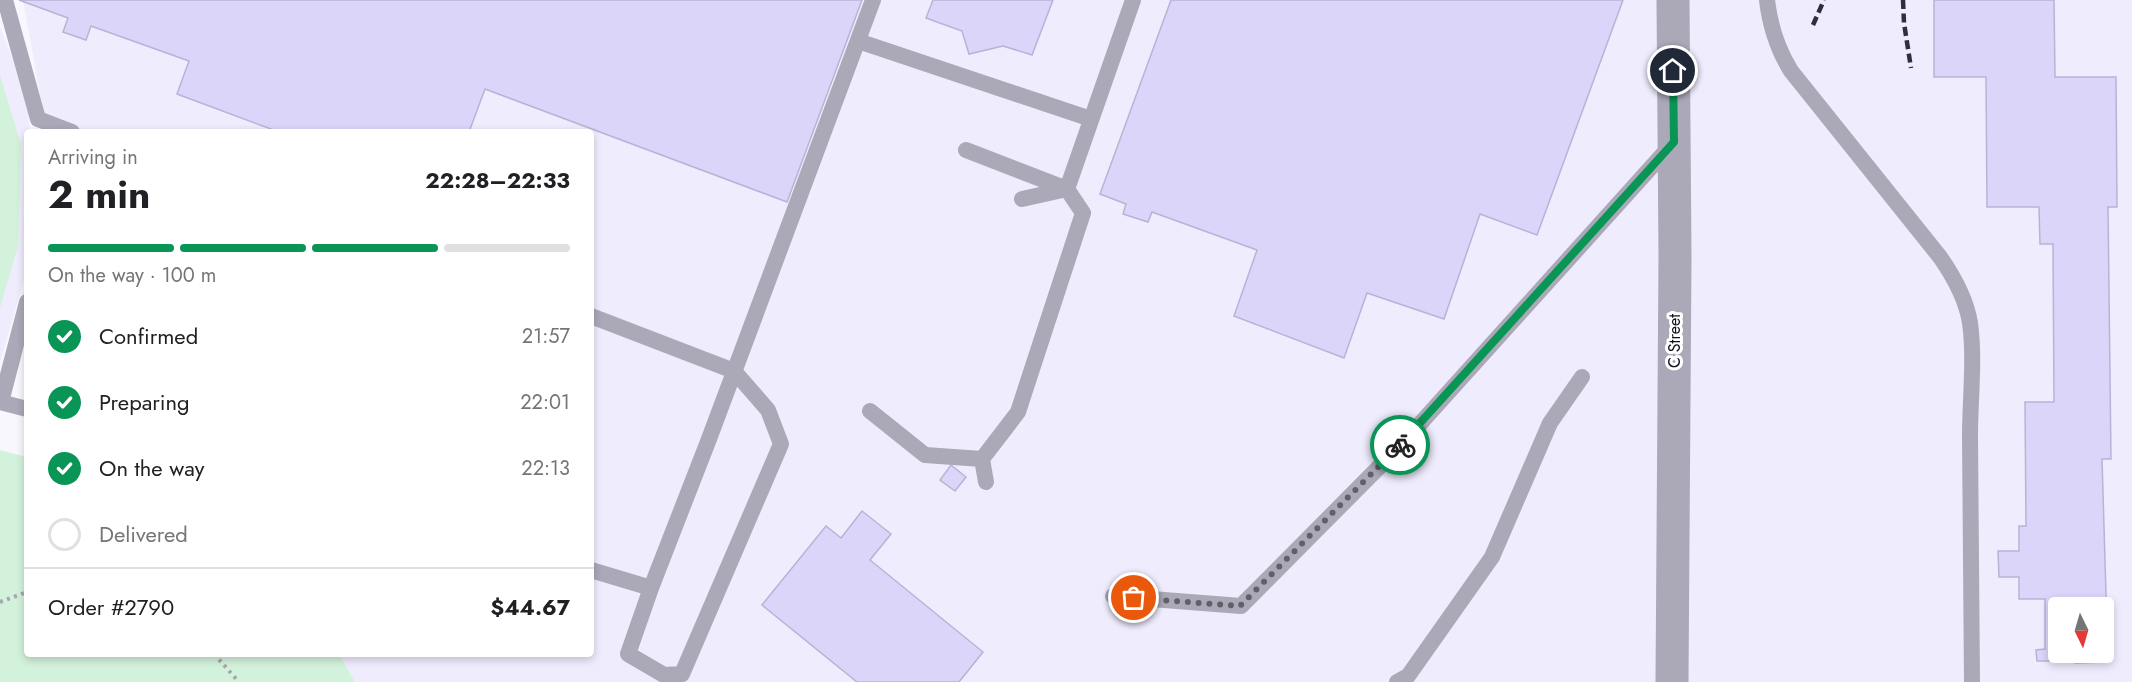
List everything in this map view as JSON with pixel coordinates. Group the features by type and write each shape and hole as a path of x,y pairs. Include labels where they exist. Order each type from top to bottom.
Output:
{"street":[{"name":"C Street","path":"1672,682 1673,0"}],"lane":[{"path":"4,0 39,125 58,129"},
{"path":"594,317 734,371 768,410 781,444 682,674 664,675 628,654 651,588 683,510 734,371 873,0"},
{"path":"1067,189 1133,0"},
{"path":"1767,0 1768,16 1775,37 1782,57 1791,72 1940,257 1954,277 1964,299 1970,320 1971,336 1972,682"},
{"path":"858,41 1091,120"},
{"path":"1113,596 1240,606 1400,446 1674,142"},
{"path":"966,150 1067,189 1083,213 1018,412 982,459 986,482"},
{"path":"1022,199 1067,189"},
{"path":"24,313 0,402 24,408"},
{"path":"1396,682 1408,676 1492,557 1550,423 1582,377"},
{"path":"870,411 925,455 982,459"},
{"path":"594,571 651,588"}],"path":[{"path":"0,602 24,593"},
{"path":"217,657 239,682"}],"shaded area":[{"path":"23,0 2132,0 2132,682 355,682 341,657 594,657 594,129 46,129"},
{"path":"0,27 14,63 28,113 30,129 24,129 24,279 0,362"}],"green space":[{"path":"0,75 21,145 18,246 0,308"},
{"path":"0,450 24,456 24,657 341,657 355,682 0,682"}],"building":[{"path":"19,0 862,0 787,202 485,89 470,129 271,129 177,94 189,61 91,26 86,40 63,32 68,18"},
{"path":"933,0 1053,0 1032,55 1003,46 969,54 962,31 926,18"},
{"path":"1171,0 1623,0 1537,235 1480,214 1444,319 1367,293 1344,358 1234,316 1257,250 1152,212 1148,222 1123,214 1126,204 1100,194"},
{"path":"1934,0 2054,0 2055,77 2116,77 2117,207 2108,207 2111,459 2102,459 2106,597 2048,597 2048,661 2037,661 2036,650 2045,649 2045,599 2019,599 2019,577 1999,577 1998,551 2019,551 2019,526 2026,526 2025,402 2054,402 2053,244 2040,244 2039,207 1987,207 1986,77 1934,77"},
{"path":"951,465 966,477 955,491 940,480"},
{"path":"862,511 891,534 870,560 983,652 959,682 857,682 762,605 826,526 841,538"}],"railway":[{"path":"1813,25 1824,0"},
{"path":"1903,0 1911,68"}],"way so far":[{"path":"1134,598 1240,606 1400,445"}],"route":[{"path":"1400,445 1674,142 1673,71"}]}
